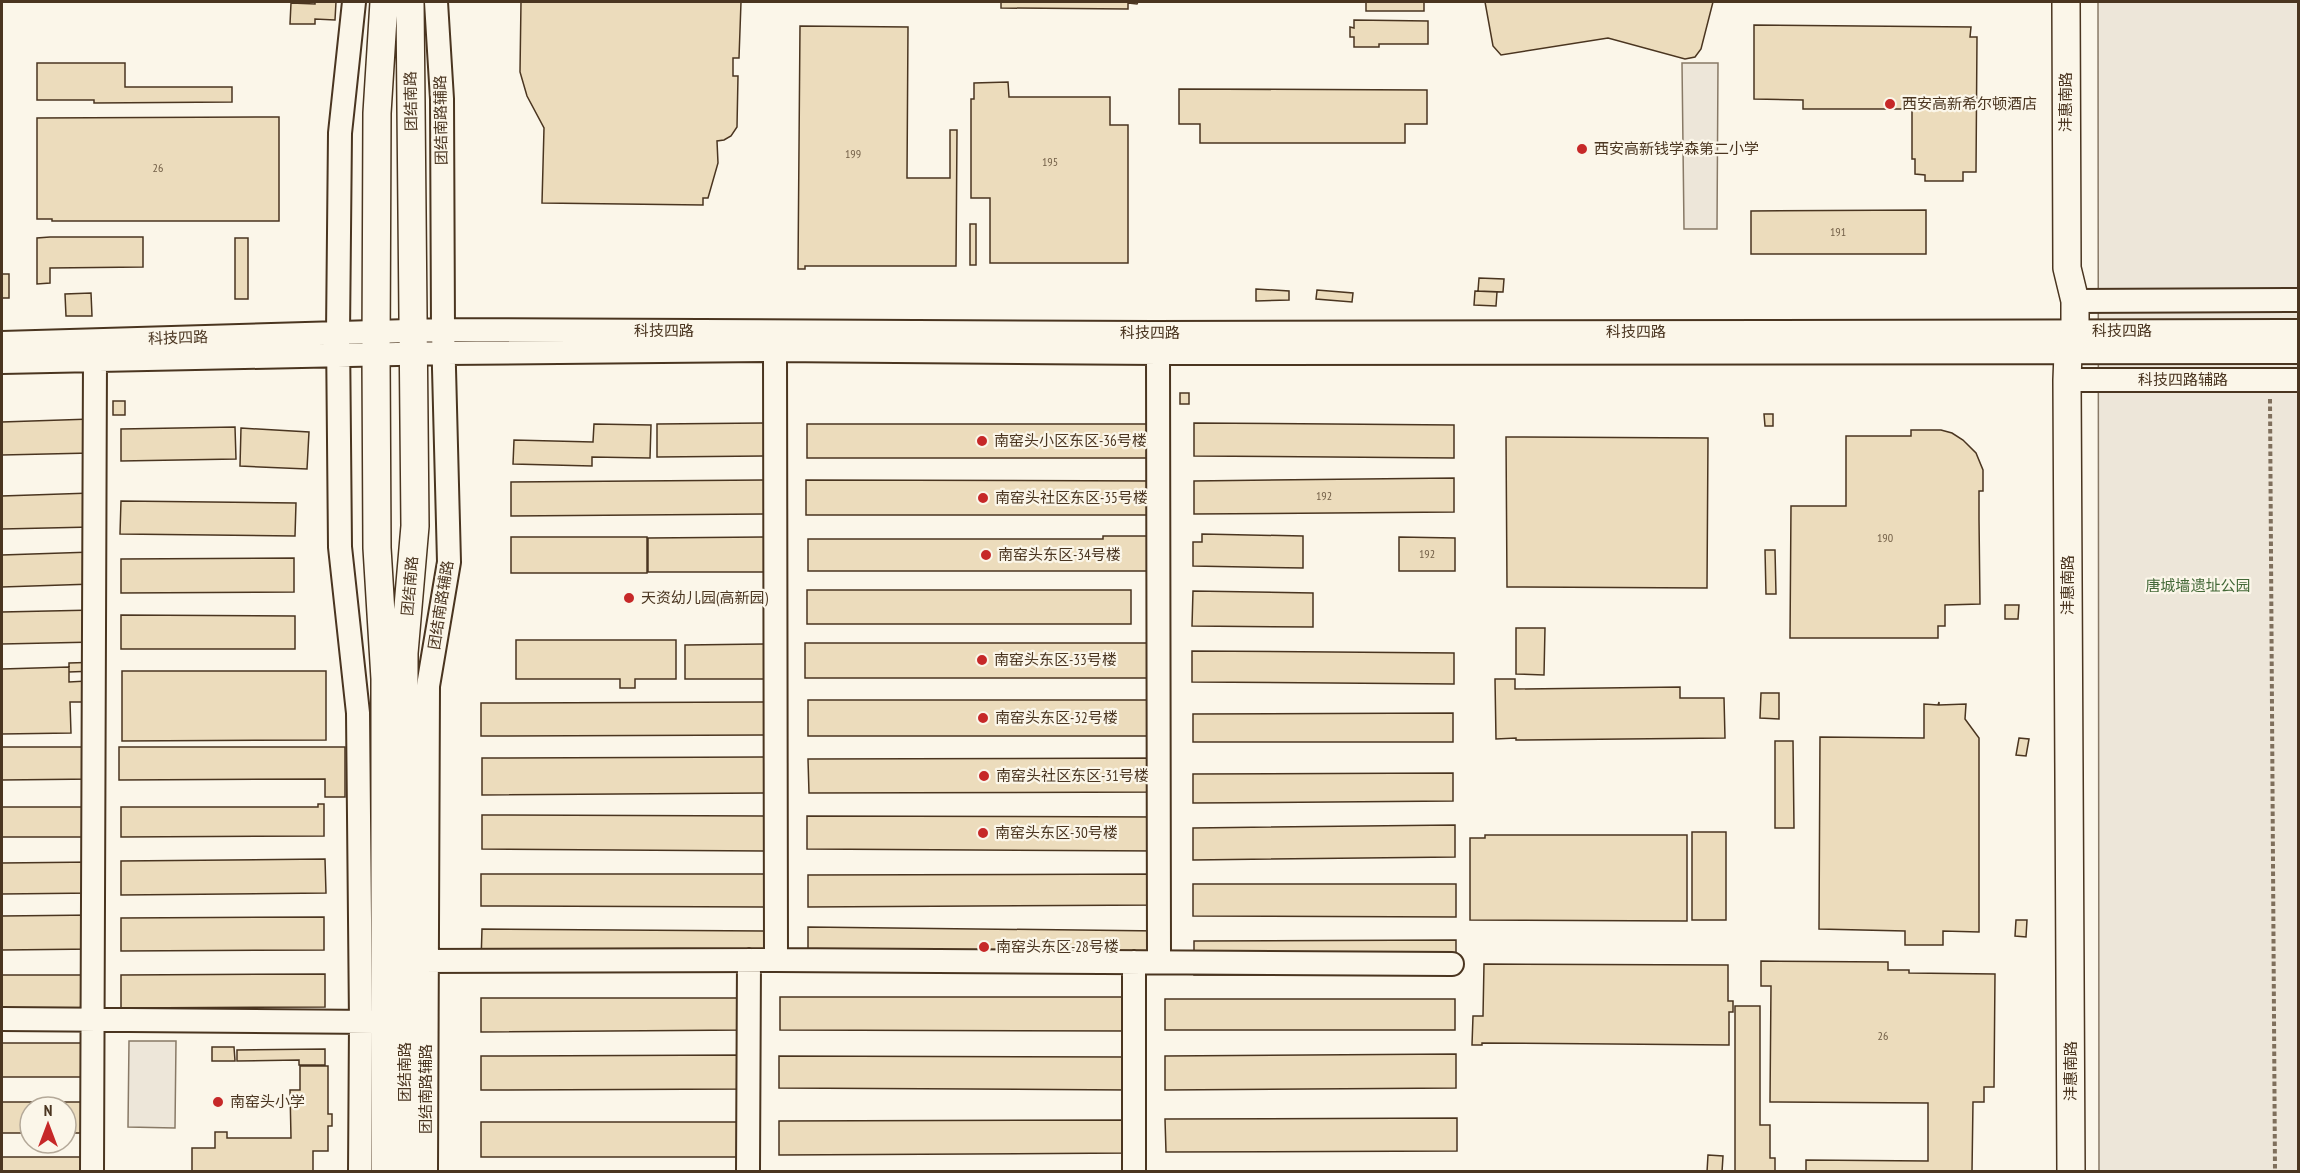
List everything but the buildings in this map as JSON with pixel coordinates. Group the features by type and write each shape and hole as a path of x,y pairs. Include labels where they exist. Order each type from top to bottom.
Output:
{"main road":[{"name":"团结南路","path":"384,2 377,113 376,344 377,548 385,679 373,1022 385,1172"},
{"name":"团结南路","path":"404,1172 417,961 404,653 416,526 410,2"},
{"name":"沣惠南路","path":"2066,2 2067,268 2075,301 2067,380 2071,1172"}],"street":[{"path":"354,2 340,133 338,344 340,547 358,713 373,1022 360,1172"},
{"name":"团结南路辅路","path":"426,1172 426,973 417,961 428,686 450,562 443,330 442,99 435,2"},
{"path":"2075,301 2298,300"},
{"name":"科技四路","path":"2,343 376,344 414,342 443,330 1107,333 2072,342 2298,352"},
{"name":"科技四路","path":"414,342 445,353 775,350 1158,353 2072,342 2298,331"},
{"name":"科技四路","path":"2,362 95,359 338,344"},
{"path":"775,350 776,960"},
{"path":"1158,353 1159,961"},
{"path":"92,1172 95,359"},
{"name":"科技四路辅路","path":"2067,380 2298,380"},
{"path":"748,1172 749,960"},
{"path":"417,961 1159,961 1452,964"},
{"path":"1134,962 1134,1172"},
{"path":"2,1018 373,1022"}],"path":[{"path":"2275,1172 2269,399 2279,399"}],"green space":[{"name":"唐城墙遗址公园","path":"2098,2 2298,2 2298,1171 2099,1171"},
{"path":"1682,63 1718,63 1717,229 1684,229"},
{"path":"129,1041 176,1041 175,1128 128,1127"}],"place":[{"name":"西安高新希尔顿酒店","path":"1890,104"},
{"name":"西安高新钱学森第二小学","path":"1582,149"},
{"name":"南窑头小区东区-36号楼","path":"982,441"},
{"name":"南窑头社区东区-35号楼","path":"983,498"},
{"name":"南窑头东区-34号楼","path":"986,555"},
{"name":"天资幼儿园(高新园)","path":"629,598"},
{"name":"南窑头东区-33号楼","path":"982,660"},
{"name":"南窑头东区-32号楼","path":"983,718"},
{"name":"南窑头社区东区-31号楼","path":"984,776"},
{"name":"南窑头东区-30号楼","path":"983,833"},
{"name":"南窑头东区-28号楼","path":"984,947"},
{"name":"南窑头小学","path":"218,1102"}]}
